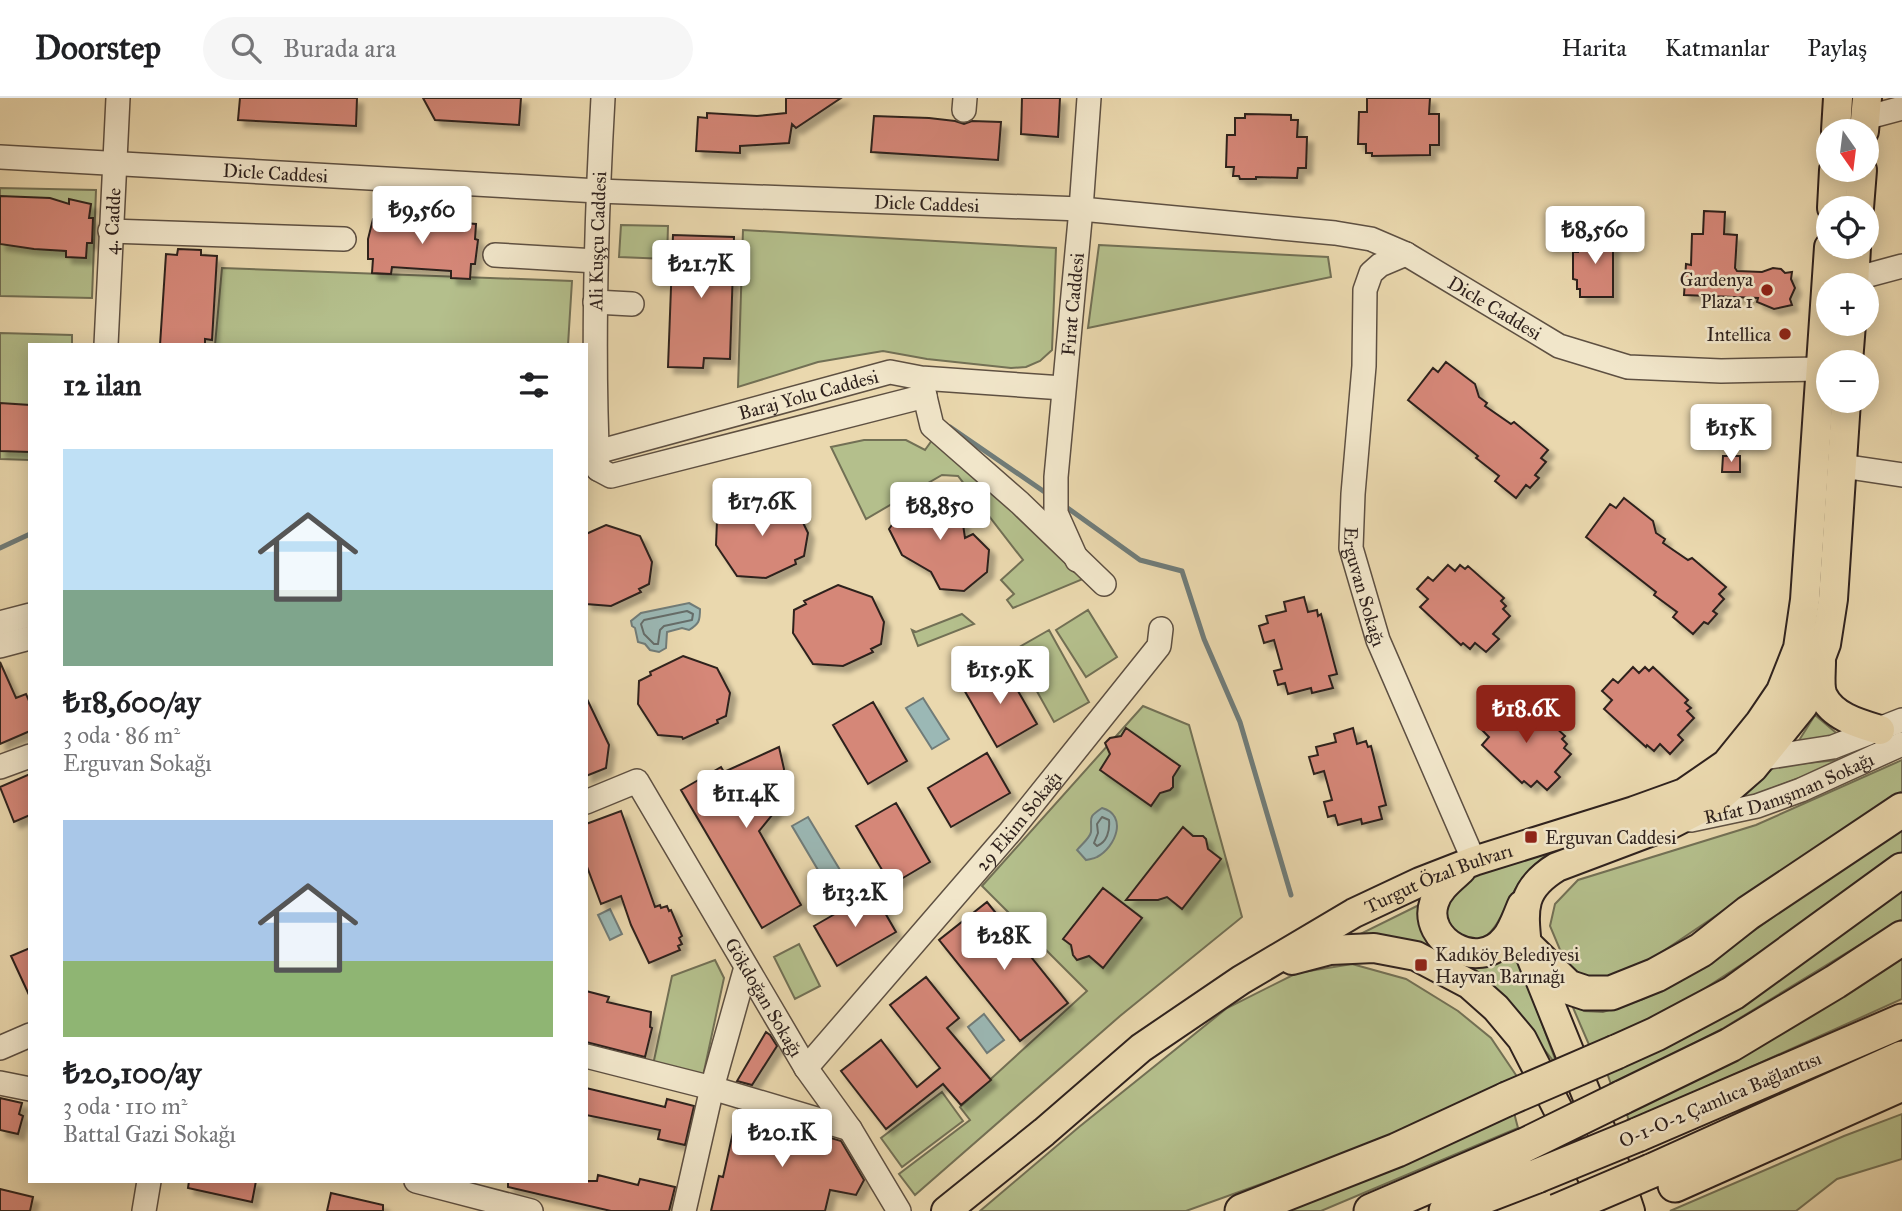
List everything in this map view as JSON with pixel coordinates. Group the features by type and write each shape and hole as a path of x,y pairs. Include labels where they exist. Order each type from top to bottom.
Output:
{"highway":[{"path":"1527,947 1568,987 1586,993 1611,993 1656,975 1701,950 1748,913 1902,810"},
{"path":"1242,1211 1397,1150 1656,1034 1733,993 1902,870"},
{"path":"1371,1211 1525,1145 1730,1045 1902,938"},
{"name":"O-1-O-2 Çamlıca Bağlantısı","path":"1446,1211 1637,1135 1902,1021"},
{"name":"O-1-O-2 Çamlıca Bağlantısı","path":"1557,1211 1655,1181 1902,1058"},
{"path":"1612,1211 1655,1181 1902,1084"}],"main road":[{"path":"1837,119 1838,98"},
{"name":"Turgut Özal Bulvarı","path":"1822,350 1828,259"},
{"name":"Turgut Özal Bulvarı","path":"946,1211 1044,1132 1141,1048 1241,980 1353,913 1420,882 1684,793 1726,764 1781,691 1798,648 1805,600 1818,413"},
{"path":"1470,864 1443,885 1433,905 1433,916 1441,937 1449,946 1461,952 1476,954 1495,948 1504,940 1526,896 1540,877 1557,867 1671,824 1714,802 1760,759 1803,706 1826,644 1833,599 1845,413"},
{"path":"1821,659 1822,695 1834,710 1853,722 1895,731"},
{"path":"1526,896 1524,920 1527,947 1609,1149 1630,1211"},
{"path":"1241,980 1286,962 1330,950 1374,948 1416,956 1469,984 1496,1008 1522,1039 1612,1211"}],"street":[{"name":"4. Cadde","path":"106,343 118,98"},
{"name":"Ali Kuşçu Caddesi","path":"593,458 596,261 603,98"},
{"name":"Fırat Caddesi","path":"1077,560 1056,511 1056,486 1089,98"},
{"path":"1866,116 1902,108"},
{"name":"Dicle Caddesi","path":"0,157 598,191 1081,209 1335,233 1371,239 1406,254 1559,346 1628,367 1721,371 1816,369"},
{"path":"110,231 344,239"},
{"name":"Erguvan Sokağı","path":"1406,254 1380,265 1371,273 1365,290 1364,366 1351,548 1378,639 1470,864"},
{"path":"495,255 596,261"},
{"path":"1879,274 1902,266"},
{"path":"1879,278 1902,274"},
{"path":"595,302 632,304"},
{"name":"Baraj Yolu Caddesi","path":"923,387 890,372 593,458 611,476 923,387 1063,388"},
{"path":"923,387 932,426 1020,503 1104,584"},
{"path":"1842,467 1902,475"},
{"path":"0,624 28,616"},
{"name":"29 Ekim Sokağı","path":"806,1068 1010,832 1159,646 1161,629"},
{"path":"0,646 28,639"},
{"name":"Rıfat Danışman Sokağı","path":"1726,764 1833,747 1895,731"},
{"name":"Rıfat Danışman Sokağı","path":"1671,824 1756,806 1801,790 1895,731"},
{"path":"0,767 28,757"},
{"name":"Gökdoğan Sokağı","path":"588,801 637,781 806,1068 850,1129 898,1211"},
{"path":"684,1211 712,1088 746,967"},
{"path":"0,1048 28,1036"},
{"path":"588,1057 712,1088 850,1129"},
{"path":"0,1083 28,1089"},
{"path":"144,1211 149,1183"},
{"path":"424,1183 531,1211"}],"green space":[{"path":"0,188 96,190 92,298 0,296"},
{"path":"621,225 668,226 667,259 619,257"},
{"path":"743,230 1056,248 1052,350 1040,361 1026,367 1011,368 927,359 883,351 818,362 738,387"},
{"path":"1099,245 1328,257 1331,277 1088,328"},
{"path":"222,268 572,281 568,343 215,343"},
{"path":"0,333 72,335 72,343 28,343 28,460 0,459"},
{"path":"935,436 1083,579 1013,608 1007,600 1014,594 1001,580 1023,560 958,476 942,475 866,519 831,447 864,440 906,440 925,450"},
{"path":"1088,610 1117,657 1086,677 1056,630"},
{"path":"962,614 974,624 918,646 912,630 916,632"},
{"path":"1049,630 1089,702 1054,722 1014,650"},
{"path":"1143,706 1189,725 1242,917 1120,1016 915,1195 899,1174 970,1120 960,1107 1087,991 982,886"},
{"path":"1815,715 1841,737 1798,742"},
{"path":"1849,759 1739,801 1775,766"},
{"path":"1902,760 1902,791 1650,960 1618,978 1588,979 1566,964 1550,926 1555,904 1578,880 1756,825"},
{"path":"1902,825 1902,852 1810,920 1681,1004 1593,1054 1571,1003 1584,1011 1603,1012 1643,999 1696,972"},
{"path":"1553,849 1521,880 1500,918 1485,937 1474,940 1462,937 1446,926 1445,898 1476,870"},
{"path":"1902,886 1902,919 1722,1029 1612,1087 1607,1073"},
{"path":"1421,904 1434,942 1513,945 1558,1067 1503,997 1342,943"},
{"path":"799,944 820,986 795,999 774,957"},
{"path":"1902,956 1902,999 1629,1122 1626,1110"},
{"path":"715,960 724,978 703,1076 653,1065 672,976"},
{"path":"1352,964 1406,979 1458,1011 1491,1038 1518,1078 1392,1137 1186,1211 980,1211 1227,1008 1297,973"},
{"path":"942,1092 963,1121 902,1167 881,1138"},
{"path":"1513,1109 1518,1128 1321,1211 1280,1211"},
{"path":"1902,1114 1902,1159 1837,1179 1796,1211 1670,1211 1844,1136"}],"water":[{"path":"689,603 700,609 698,622 689,630 682,628 667,632 666,648 659,652 638,642 631,621 641,613"},
{"path":"923,698 949,739 932,749 906,708"},
{"path":"1102,808 1115,817 1117,824 1114,839 1096,858 1086,860 1077,850 1091,832 1092,816"},
{"path":"808,817 840,870 824,880 792,826"},
{"path":"610,909 622,934 610,940 598,915"},
{"path":"984,1014 1004,1040 987,1053 968,1027"}],"building":[{"path":"240,98 357,98 356,126 238,120"},
{"path":"423,98 521,98 519,125 435,120"},
{"path":"786,98 841,98 796,128 792,124 789,143 740,146 740,153 696,151 698,117 707,118 707,113 757,116 786,113"},
{"path":"1022,98 1060,98 1058,137 1021,134"},
{"path":"1367,98 1430,98 1429,114 1439,114 1439,145 1430,145 1430,155 1372,156 1372,153 1366,153 1366,144 1358,144 1359,112 1367,112"},
{"path":"1245,114 1291,115 1291,120 1298,120 1297,137 1307,137 1306,168 1298,168 1297,178 1240,179 1239,176 1233,176 1234,167 1226,167 1227,135 1235,135 1235,118 1245,118"},
{"path":"874,116 929,118 964,124 972,121 1001,122 998,160 871,152"},
{"path":"0,196 50,198 69,204 69,199 91,204 89,218 93,218 92,243 87,243 86,258 66,257 66,251 0,244"},
{"path":"1704,211 1725,212 1724,234 1737,235 1737,271 1762,272 1773,268 1781,269 1785,273 1792,272 1791,279 1795,288 1790,299 1792,305 1774,309 1757,302 1758,298 1684,295 1686,264 1691,265 1692,234 1703,234"},
{"path":"384,217 476,224 475,239 478,240 470,279 451,278 451,271 392,267 391,274 372,273 373,259 368,259 368,239 373,219"},
{"path":"673,235 734,237 730,359 704,358 703,368 668,367"},
{"path":"1582,235 1613,235 1613,297 1580,297 1577,280 1573,279 1573,252 1578,252"},
{"path":"178,249 201,250 201,255 217,256 212,340 205,339 205,343 160,343 166,254 177,255"},
{"path":"1446,362 1475,384 1479,397 1487,403 1485,406 1511,424 1514,422 1548,450 1541,458 1546,462 1535,475 1539,478 1530,488 1526,485 1516,498 1495,481 1499,476 1476,458 1478,456 1408,400 1433,368 1438,372"},
{"path":"0,403 28,405 28,452 0,451"},
{"path":"1723,456 1740,456 1740,472 1722,472"},
{"path":"927,491 960,504 965,538 973,534 989,550 987,572 964,591 940,589 931,572 902,555 889,529 899,515"},
{"path":"762,497 796,508 808,533 804,556 795,560 796,564 766,578 737,576 716,545 717,521"},
{"path":"1624,498 1653,521 1656,533 1665,539 1663,543 1688,560 1692,558 1726,587 1719,594 1724,599 1713,611 1717,614 1708,624 1704,622 1693,634 1673,617 1677,612 1654,595 1656,592 1586,537 1610,504 1616,508"},
{"path":"606,525 640,536 652,562 649,584 639,589 641,592 611,606 588,604 588,533"},
{"path":"1448,565 1455,571 1460,565 1465,569 1468,566 1504,598 1501,601 1506,606 1503,609 1510,616 1493,634 1499,639 1486,652 1475,643 1470,649 1463,643 1461,645 1420,607 1428,599 1417,589 1428,577 1433,581"},
{"path":"838,585 872,597 884,622 881,644 871,649 873,652 843,666 813,664 793,633 794,610 806,604 804,601"},
{"path":"1304,597 1308,612 1317,610 1318,616 1321,614 1337,674 1329,676 1333,688 1312,693 1311,688 1288,694 1285,683 1278,685 1274,671 1282,669 1274,640 1264,643 1259,626 1268,623 1266,616 1286,611 1284,602"},
{"path":"683,656 717,668 730,693 726,716 717,720 718,723 683,739 658,735 638,704 639,681 651,675 650,672"},
{"path":"0,662 16,698 26,694 28,698 28,732 0,744"},
{"path":"1003,665 1037,724 997,747 963,688"},
{"path":"1633,667 1639,673 1645,667 1649,671 1653,667 1688,700 1685,703 1691,708 1687,711 1694,718 1678,735 1683,740 1670,754 1660,744 1654,751 1647,745 1646,747 1604,709 1612,700 1602,691 1613,679 1618,683"},
{"path":"588,701 609,745 606,768 588,775"},
{"path":"873,702 907,761 868,784 833,725"},
{"path":"1510,703 1516,709 1522,703 1526,707 1530,704 1565,736 1562,739 1567,744 1564,748 1571,754 1555,772 1560,777 1547,790 1537,781 1531,787 1524,781 1522,783 1482,745 1489,737 1479,727 1490,715 1495,719"},
{"path":"1126,728 1180,766 1173,777 1173,787 1160,793 1151,806 1100,770 1110,754 1105,743 1110,738 1121,736"},
{"path":"1353,728 1357,744 1366,741 1368,747 1371,746 1386,805 1379,807 1382,819 1362,824 1361,819 1338,825 1335,815 1328,817 1324,802 1332,800 1324,771 1314,774 1309,757 1318,755 1316,747 1336,742 1334,734"},
{"path":"779,747 784,769 782,792 773,814 759,831 801,905 762,928 681,790 721,767 724,772"},
{"path":"987,753 1010,793 951,827 928,788"},
{"path":"28,775 28,816 14,822 0,787"},
{"path":"896,803 930,862 891,885 856,826"},
{"path":"621,811 655,907 667,906 669,911 671,910 682,936 679,938 682,944 678,946 680,950 649,963 621,896 601,904 588,869 588,823"},
{"path":"1183,827 1193,836 1203,836 1208,849 1221,859 1182,909 1167,897 1158,900 1126,900"},
{"path":"1103,888 1142,918 1103,968 1089,956 1077,960 1071,945 1063,939"},
{"path":"873,892 896,932 837,966 814,926"},
{"path":"987,902 1068,1003 1020,1041 939,940"},
{"path":"28,949 28,993 11,956"},
{"path":"926,977 959,1018 947,1028 991,1080 961,1105 943,1084 886,1129 841,1071 881,1040 917,1087 940,1068 890,1005"},
{"path":"588,992 609,997 607,1002 651,1012 652,1028 645,1057 588,1043"},
{"path":"766,1032 777,1046 752,1085 737,1081"},
{"path":"588,1088 665,1107 667,1099 694,1106 685,1145 658,1139 660,1130 588,1115"},
{"path":"0,1098 22,1103 19,1114 23,1116 18,1134 0,1130"},
{"path":"738,1110 841,1141 864,1180 856,1195 830,1190 825,1211 711,1211 719,1176 723,1177"},
{"path":"598,1175 638,1185 640,1179 675,1187 669,1211 611,1211 508,1187 508,1183 597,1181"},
{"path":"189,1183 256,1183 252,1202 188,1188"},
{"path":"0,1189 33,1197 30,1211 0,1211"},
{"path":"331,1193 383,1205 383,1211 327,1211"}],"waterway":[{"path":"950,427 1049,495"},
{"path":"1062,504 1140,560 1182,571 1204,639 1240,722 1291,895"},
{"path":"0,548 28,535"}],"place":[{"name":"Gardenya Plaza 1","path":"1767,290"},
{"name":"Intellica","path":"1785,334"},
{"name":"Erguvan Caddesi","path":"1531,837"},
{"name":"Kadıköy Belediyesi Hayvan Barınağı","path":"1421,965"}]}
